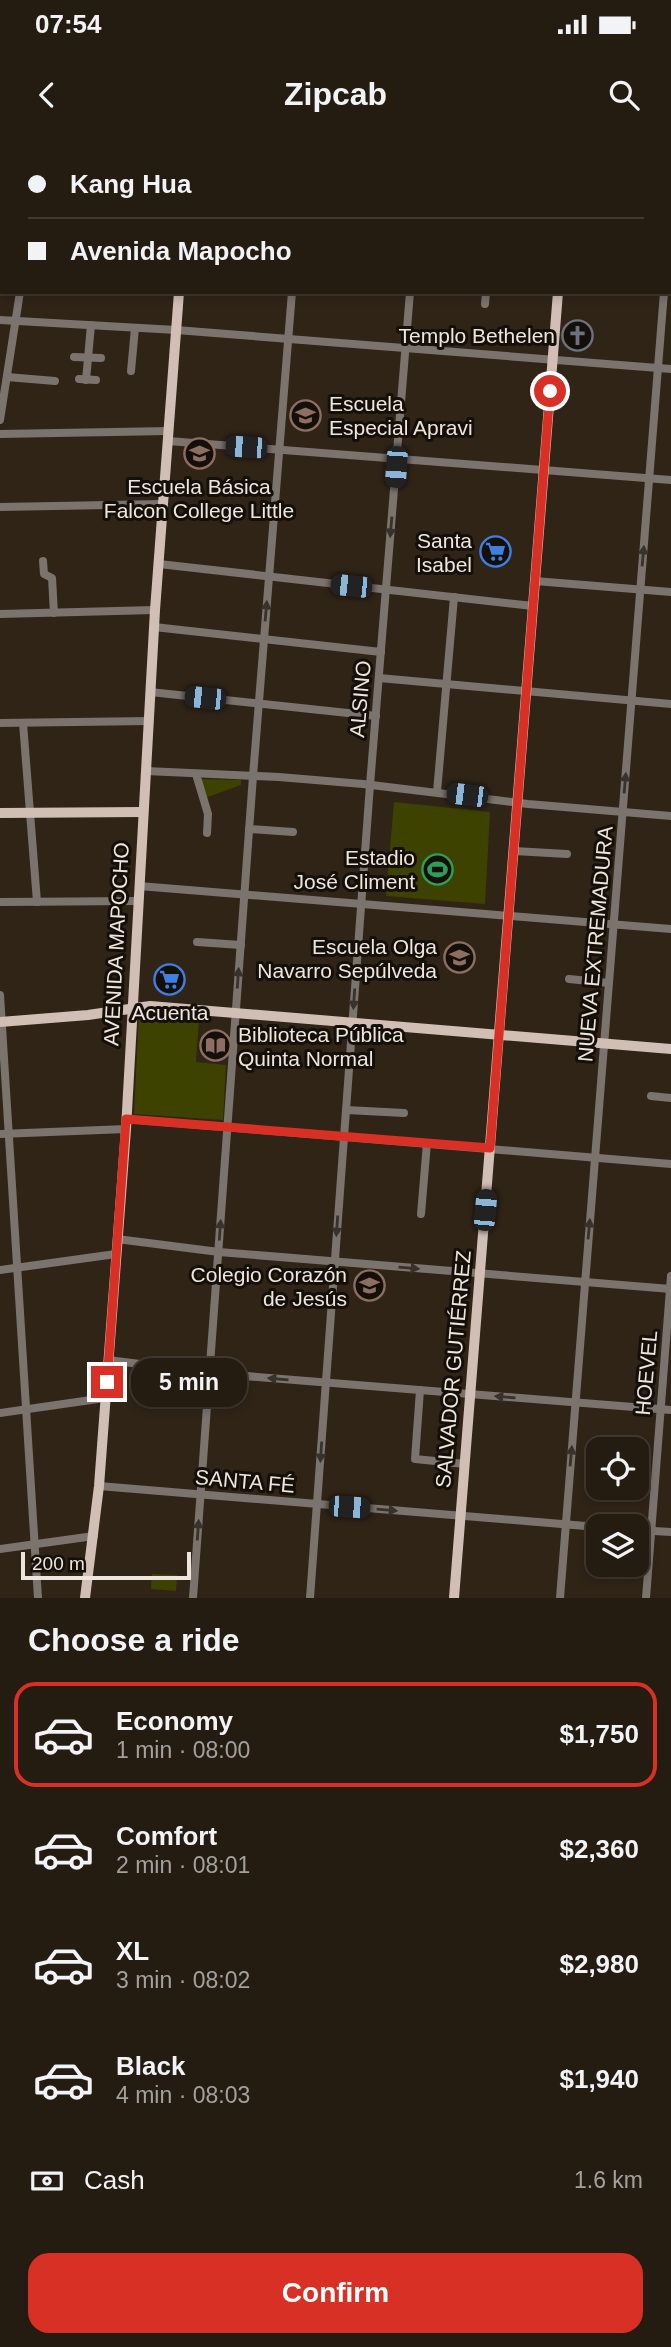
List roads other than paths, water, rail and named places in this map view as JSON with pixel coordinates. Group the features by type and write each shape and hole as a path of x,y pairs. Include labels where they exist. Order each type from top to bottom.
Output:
{"main road":[{"name":"AVENIDA MAPOCHO","path":"85,1598 99,1486 126,1124 155,610 179,294"},
{"name":"SALVADOR GUTIÉRREZ","path":"454,1598 558,294"},
{"path":"0,813 143,812"},
{"path":"1,1022 88,1015 150,1006 671,1049"}],"street":[{"path":"0,420 20,294"},
{"path":"194,1598 244,894 292,294"},
{"name":"ALSINO","path":"310,1598 361,902 410,294"},
{"path":"485,304 486,294"},
{"name":"NUEVA EXTREMADURA","path":"560,1598 664,294"},
{"path":"0,320 176,330 671,369"},
{"path":"87,380 91,325"},
{"path":"131,371 135,328"},
{"path":"74,357 101,358"},
{"path":"7,377 55,380"},
{"path":"0,434 168,436 280,450 671,480"},
{"path":"0,507 163,504"},
{"path":"43,561 44,574 52,578 54,613"},
{"path":"159,564 533,606"},
{"path":"535,581 671,592"},
{"path":"437,792 454,597"},
{"path":"0,614 155,610"},
{"path":"154,627 381,652"},
{"path":"379,678 671,704"},
{"path":"150,692 376,716"},
{"path":"0,723 149,721"},
{"path":"23,723 37,902"},
{"path":"146,771 370,785 671,816"},
{"path":"196,774 208,814 207,833"},
{"path":"249,829 293,832"},
{"path":"513,850 567,855"},
{"path":"139,886 671,929"},
{"path":"0,902 138,901"},
{"path":"197,942 241,945"},
{"path":"569,979 609,983"},
{"path":"0,995 38,1598"},
{"path":"651,1096 671,1098"},
{"path":"346,1110 404,1113"},
{"path":"0,1134 126,1124 228,1128 671,1164"},
{"path":"421,1214 427,1143"},
{"path":"117,1238 219,1252 671,1289"},
{"path":"0,1270 116,1254"},
{"name":"HOEVEL","path":"646,1598 671,1276"},
{"path":"108,1360 210,1373 671,1410"},
{"path":"420,1390 415,1459 464,1464"},
{"path":"0,1413 106,1398"},
{"name":"SANTA FÉ","path":"99,1486 586,1526"},
{"path":"651,1531 671,1532"},
{"path":"0,1549 94,1536"}],"place":[{"name":"Templo Bethelen","path":"578,335"},
{"name":"Escuela Especial Apravi","path":"306,415"},
{"name":"Escuela Básica Falcon College Little","path":"199,454"},
{"name":"Santa Isabel","path":"495,552"},
{"name":"Estadio José Climent","path":"438,869"},
{"name":"Escuela Olga Navarro Sepúlveda","path":"460,958"},
{"name":"Acuenta","path":"170,980"},
{"name":"Biblioteca Pública Quinta Normal","path":"215,1046"},
{"name":"Colegio Corazón de Jesús","path":"370,1286"}]}
